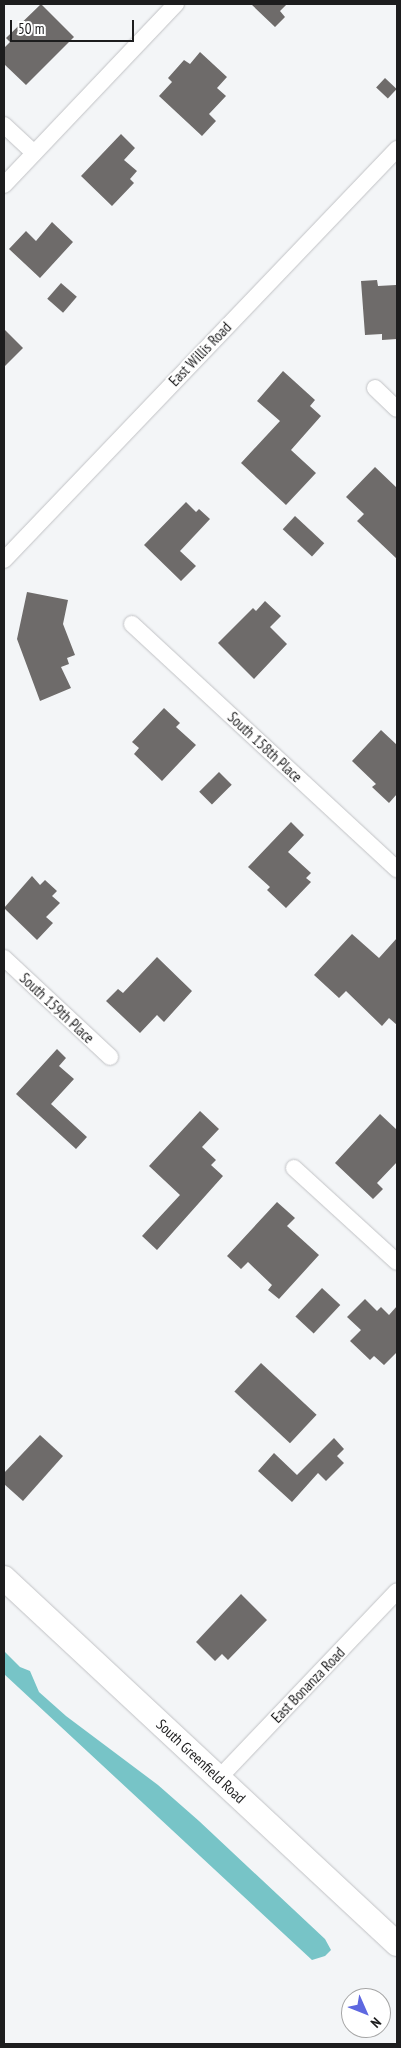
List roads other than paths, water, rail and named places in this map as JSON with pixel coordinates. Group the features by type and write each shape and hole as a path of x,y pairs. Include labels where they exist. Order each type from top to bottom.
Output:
{"main road":[{"name":"South Greenfield Road","path":"6,1586 219,1778 397,1944"}],"street":[{"path":"4,185 176,4"},
{"path":"4,125 34,154"},
{"name":"East Willis Road","path":"4,560 397,149"},
{"path":"374,388 397,410"},
{"name":"South 158th Place","path":"132,624 397,869"},
{"name":"South 159th Place","path":"4,958 110,1057"},
{"path":"294,1168 397,1262"},
{"name":"East Bonanza Road","path":"219,1778 397,1591"}],"water":[{"path":"4,1651 20,1667 30,1671 39,1692 66,1716 158,1785 199,1821 325,1939 331,1950 325,1956 312,1960 4,1674"}]}
